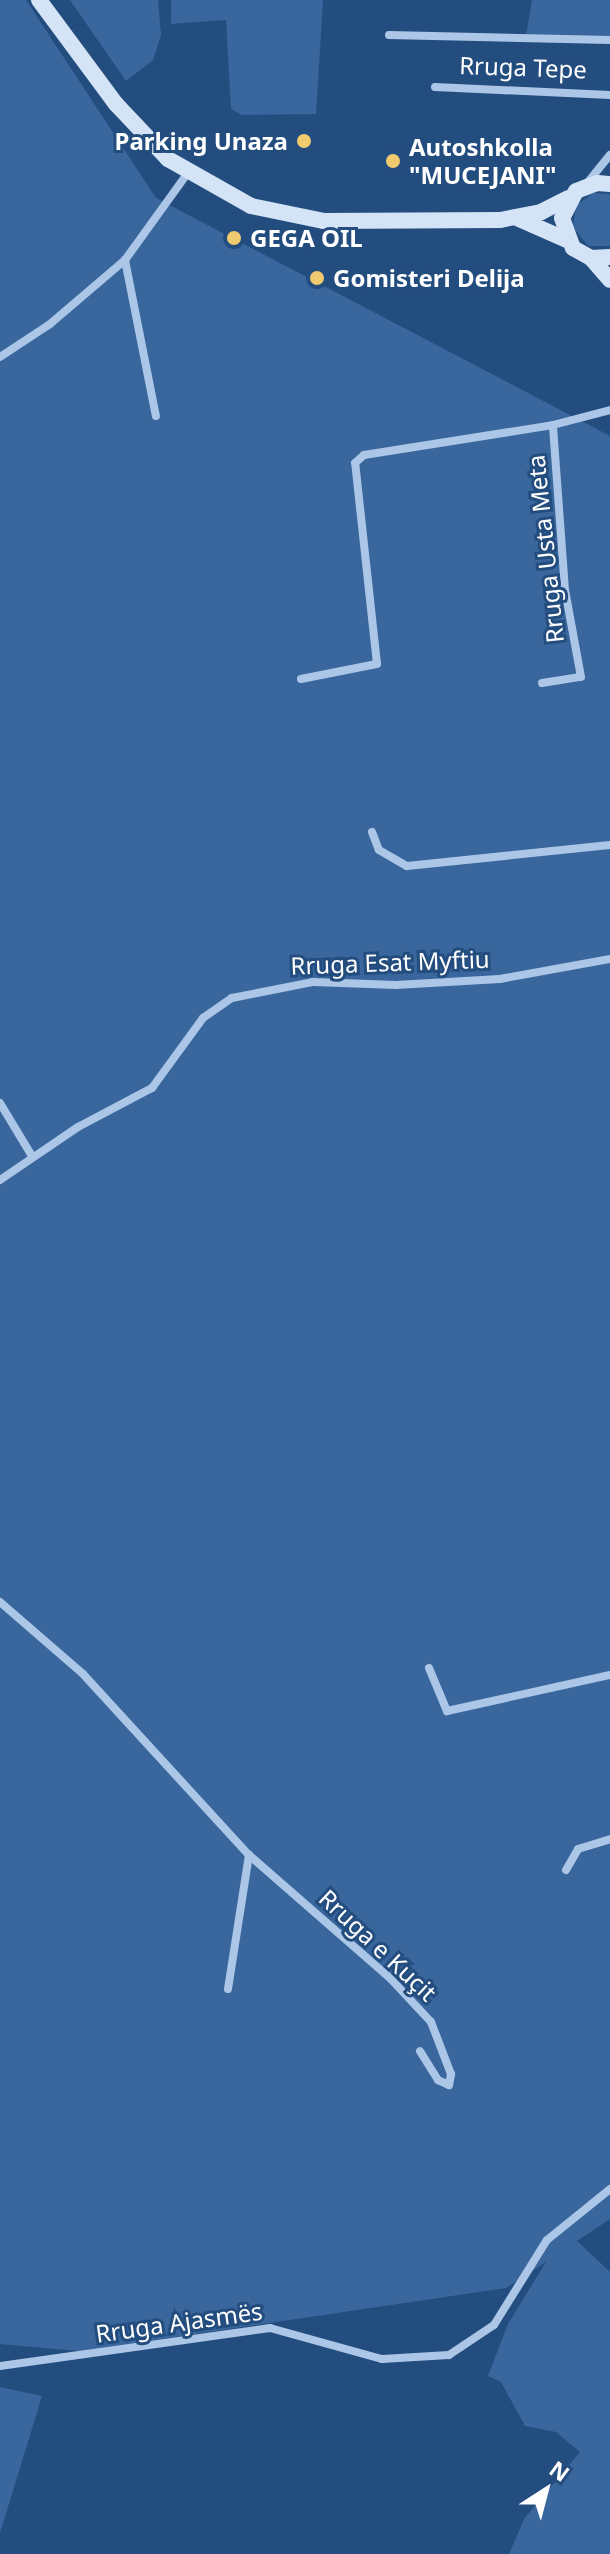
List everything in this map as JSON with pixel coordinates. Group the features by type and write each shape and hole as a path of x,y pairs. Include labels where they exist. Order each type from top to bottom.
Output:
{"main road":[{"path":"39,0 124,113 187,174 251,206 324,221 518,219 569,198 584,186 610,184"},
{"path":"567,240 562,218 569,198"},
{"path":"518,219 567,240 591,258 610,280"},
{"path":"591,258 610,257"}],"street":[{"name":"Rruga Tepe","path":"389,35 610,40"},
{"name":"Rruga Tepe","path":"435,87 610,95"},
{"path":"584,186 610,155"},
{"path":"0,357 50,324 125,260 187,174"},
{"path":"125,260 156,416"},
{"name":"Rruga Usta Meta","path":"301,679 377,664 355,463 364,455 553,425 610,410"},
{"name":"Rruga Usta Meta","path":"542,683 581,677 565,590 553,425"},
{"path":"372,832 379,850 407,866 610,845"},
{"name":"Rruga Esat Myftiu","path":"0,1180 32,1156 141,1097 164,1076 203,1018 241,995 313,982 396,985 500,979 610,959"},
{"path":"0,1103 32,1156"},
{"name":"Rruga e Kuçit","path":"0,1602 83,1674 249,1855 376,1964 431,2022 451,2074 449,2085 438,2080 420,2051"},
{"path":"429,1668 447,1711 610,1675"},
{"path":"566,1870 578,1849 610,1839"},
{"path":"228,1989 249,1855"},
{"name":"Rruga Ajasmës","path":"0,2366 270,2328 406,2361 449,2355 494,2325 547,2240 610,2189"}],"shaded area":[{"path":"0,0 26,0 156,198 610,436 610,2219 577,2241 610,2272 610,2554 509,2554 524,2519 580,2452 556,2432 525,2426 501,2382 488,2376 508,2324 546,2262 506,2288 79,2351 0,2344"},
{"path":"70,0 158,0 161,35 153,60 126,81"},
{"path":"171,0 323,0 316,114 242,115 231,109 226,20 171,24"},
{"path":"532,0 610,0 610,38 526,35"},
{"path":"593,193 610,194 610,246 588,246 573,227 576,206"},
{"path":"0,2387 42,2396 0,2533"}],"place":[{"name":"Parking Unaza","path":"304,141"},
{"name":"Autoshkolla \"MUCEJANI\"","path":"393,161"},
{"name":"GEGA OIL","path":"234,238"},
{"name":"Gomisteri Delija","path":"317,278"}]}
